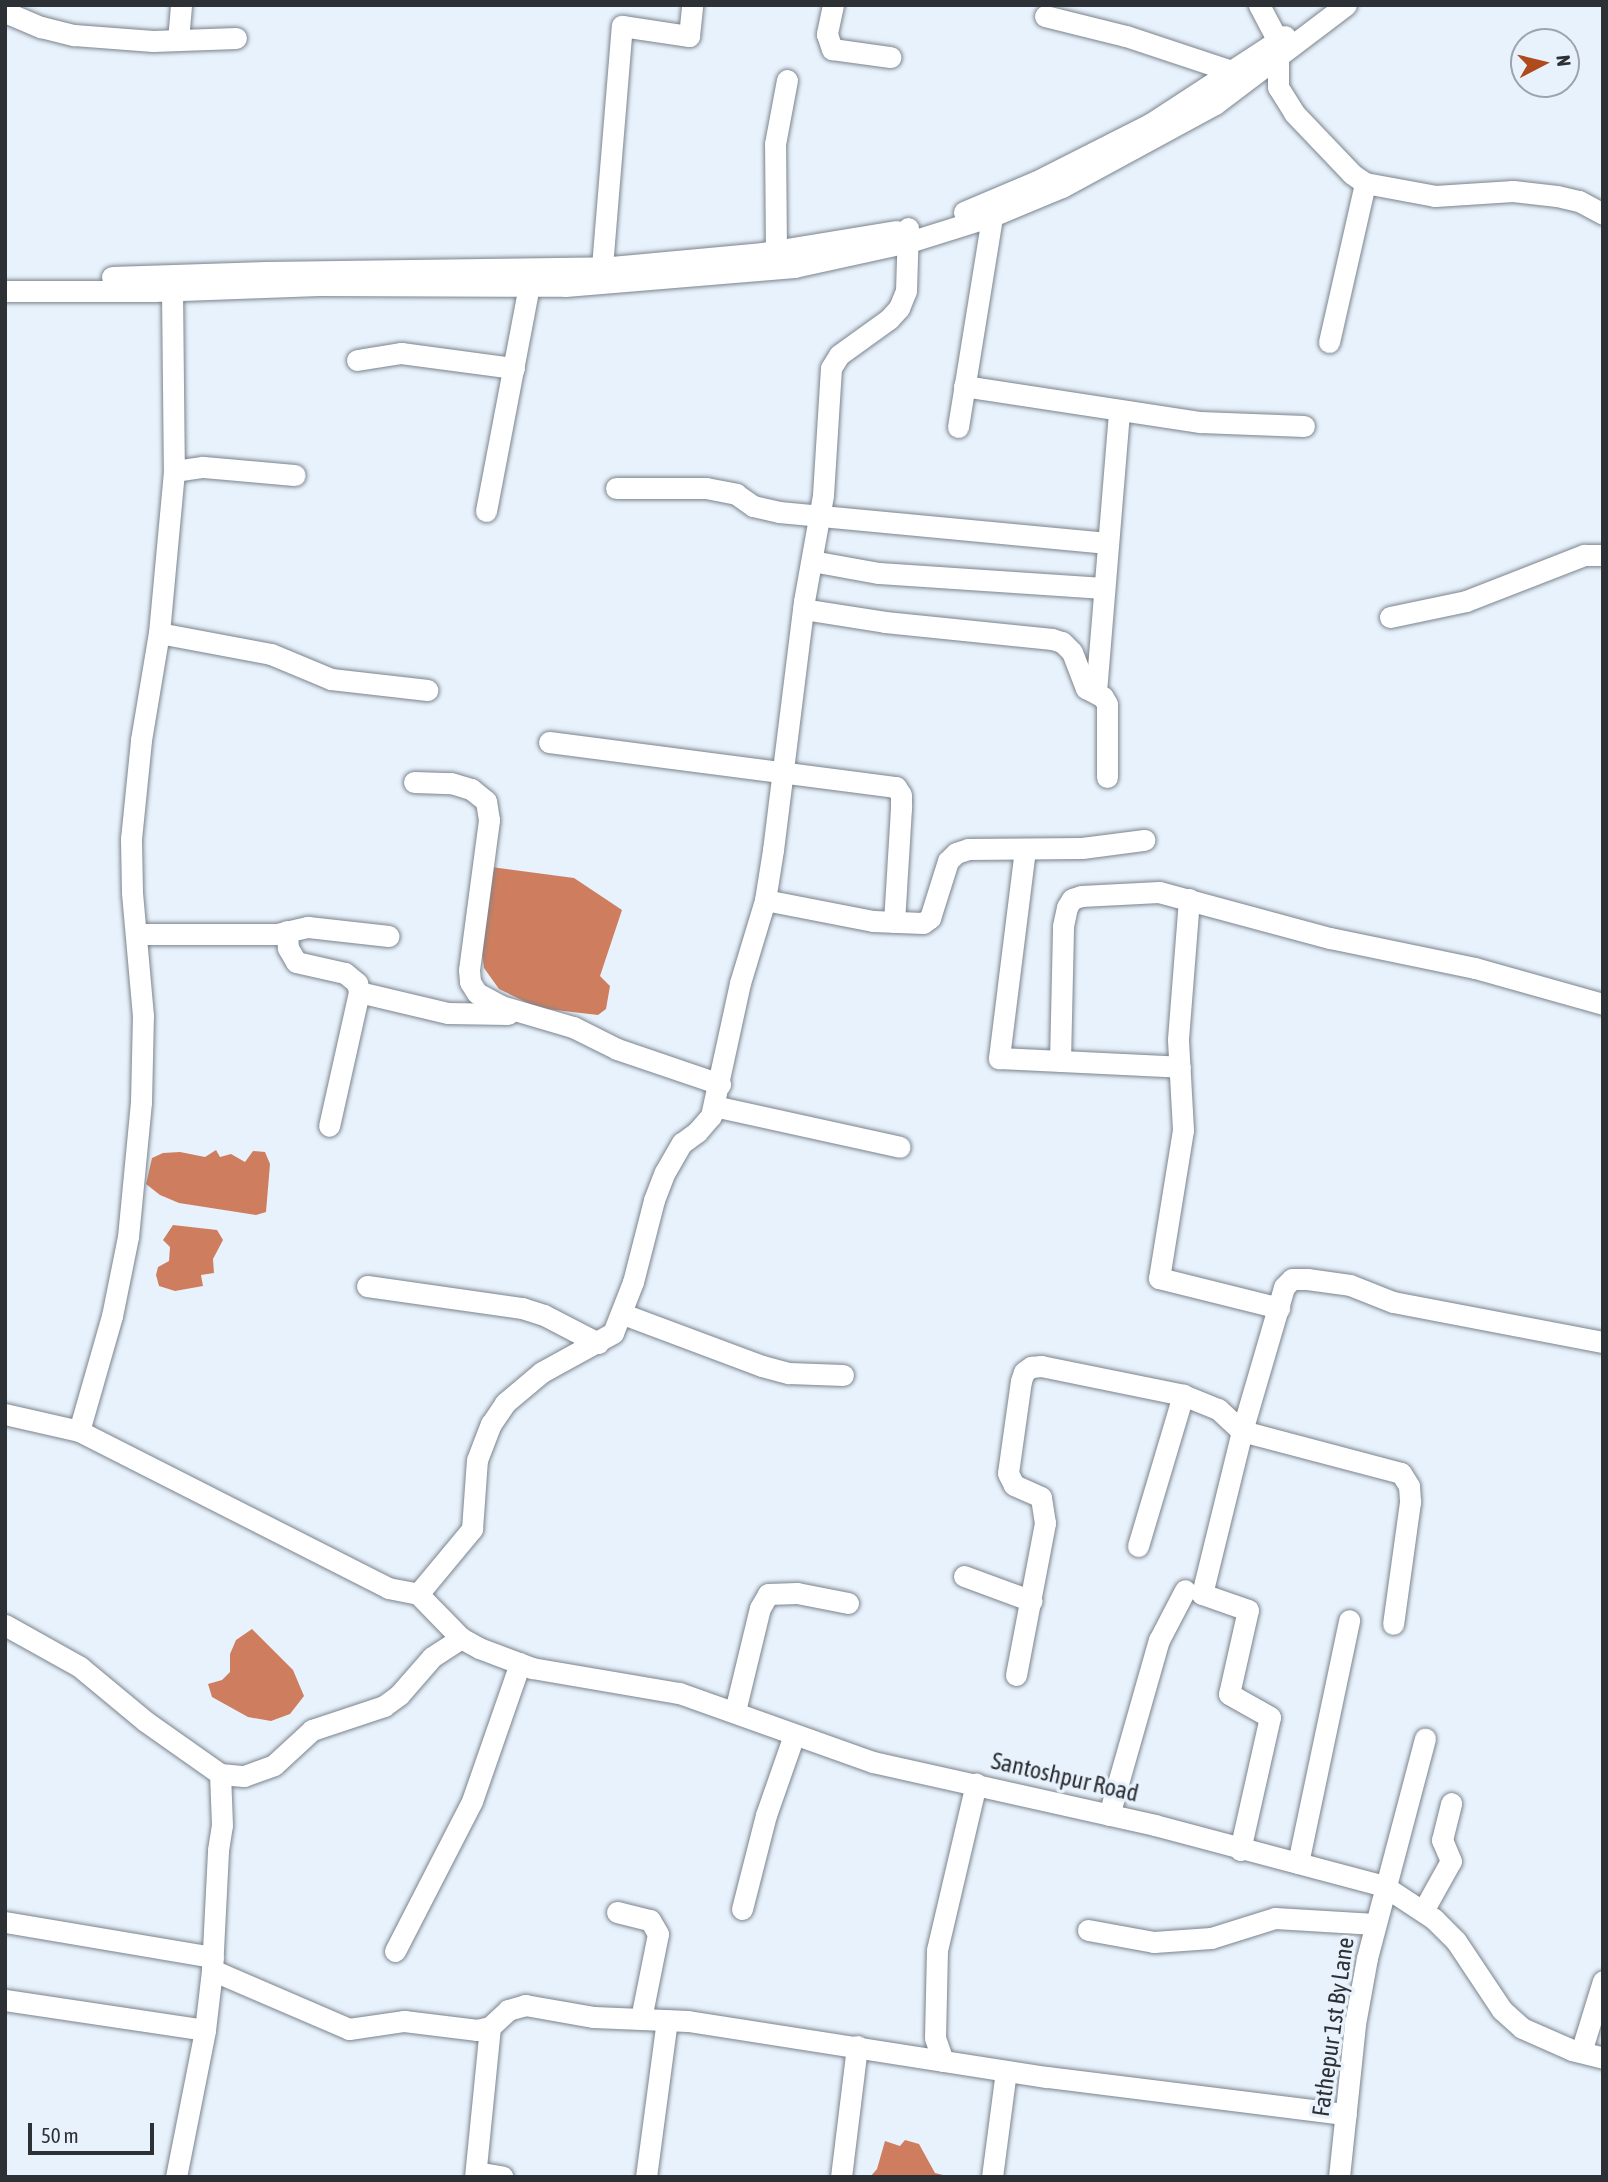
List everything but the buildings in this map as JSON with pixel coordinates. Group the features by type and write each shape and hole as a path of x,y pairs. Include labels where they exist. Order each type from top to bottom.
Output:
{"street":[{"path":"178,40 181,5"},
{"path":"602,267 622,26 689,36 692,5"},
{"path":"833,5 827,34 832,49 890,57"},
{"path":"1259,5 1278,50 1278,87 1294,113 1352,174 1365,183 1435,196 1513,191 1557,196 1579,201 1603,214"},
{"path":"5,291 172,290 319,285 578,285 794,267 909,235 992,216 1062,187 1215,104 1325,5"},
{"path":"5,280 266,272 602,267 776,251 909,235 1035,182 1150,124 1231,71 1278,50 1346,5"},
{"path":"5,12 61,33 153,41 236,38"},
{"path":"1045,16 1126,36 1193,61 1231,71"},
{"path":"776,251 775,144 787,80"},
{"path":"1329,342 1365,183"},
{"path":"958,427 992,216"},
{"path":"418,1594 472,1529 477,1460 491,1424 505,1403 542,1372 612,1333 622,1314 654,1200 665,1172 682,1143 698,1132 711,1116 740,983 765,900 803,609 821,514 831,368 839,355 899,308 906,291 909,235"},
{"path":"486,511 529,286"},
{"path":"79,1431 112,1316 128,1237 141,1102 143,1040 131,839 141,740 159,633 174,471 172,290"},
{"path":"357,360 401,353 514,368"},
{"path":"964,386 1200,422 1304,426"},
{"path":"1096,692 1119,410"},
{"path":"174,471 203,467 295,475"},
{"path":"616,488 706,488 736,494 753,506 779,512 1108,543"},
{"path":"1390,617 1466,601 1584,555 1603,555"},
{"path":"812,561 880,573 1104,588"},
{"path":"803,609 885,622 1052,639 1072,652 1086,688 1096,692 1107,704 1107,777"},
{"path":"159,633 271,654 331,679 427,690"},
{"path":"549,742 896,787 901,794 901,808 894,922"},
{"path":"414,782 451,783 471,789 486,801 489,820 468,970 470,982 487,1000 573,1027 617,1049 720,1084"},
{"path":"765,900 915,924 930,918 948,861 956,853 968,849 1082,848 1144,840"},
{"path":"1025,849 999,1058 1180,1067"},
{"path":"1060,1061 1063,926 1067,907 1072,900 1139,891 1189,899 1330,938 1475,968 1603,1004"},
{"path":"1189,899 1178,1040 1184,1130 1159,1278 1279,1308"},
{"path":"136,934 220,937 325,927 388,936"},
{"path":"288,931 288,948 296,961 352,977 359,992 329,1126"},
{"path":"359,992 448,1013 528,1014"},
{"path":"714,1106 900,1147"},
{"path":"1240,1850 1270,1717 1229,1694 1248,1610 1202,1594 1242,1430 1284,1287 1292,1279 1350,1285 1394,1302 1603,1342"},
{"path":"367,1286 522,1308 544,1315 598,1343"},
{"path":"622,1314 762,1366 789,1373 843,1375"},
{"path":"1016,1675 1045,1523 1044,1505 1035,1492 1014,1485 1009,1480 1008,1473 1024,1372 1041,1366 1183,1395 1218,1409 1242,1430 1401,1473 1406,1478 1410,1502 1393,1624"},
{"path":"1138,1546 1183,1395"},
{"path":"5,1414 79,1431 388,1588 418,1594 461,1638 432,1657 399,1695 384,1706 312,1730 289,1753 263,1771 244,1776 220,1774 145,1721 80,1667 5,1625"},
{"path":"964,1576 1031,1601"},
{"path":"1108,1815 1159,1640 1185,1590"},
{"path":"735,1711 760,1608 768,1594 797,1594 848,1603"},
{"path":"1298,1863 1349,1620"},
{"name":"Santoshpur Road","path":"461,1638 479,1648 520,1663 581,1678 679,1693 873,1762 1108,1815 1384,1886 1423,1911 1456,1941 1502,2010 1522,2028 1603,2058"},
{"path":"395,1951 472,1801 520,1663"},
{"path":"742,1909 766,1815 794,1735"},
{"name":"Fathepur 1st By Lane","path":"1339,2177 1355,2024 1384,1886 1425,1738"},
{"path":"177,2177 205,2030 222,1825 220,1774"},
{"path":"943,2061 935,2038 937,1950 976,1784"},
{"path":"1423,1911 1451,1861 1442,1840 1451,1803"},
{"path":"617,1912 650,1920 658,1934 641,2018"},
{"path":"1088,1930 1154,1942 1211,1938 1275,1919 1375,1924"},
{"path":"5,1922 212,1964 349,2029 404,2021 477,2030 489,2026 508,2010 525,2005 594,2017 667,2020 857,2046 1006,2071 1346,2113"},
{"path":"1581,2052 1603,1981"},
{"path":"5,2000 205,2030"},
{"path":"646,2177 667,2020"},
{"path":"489,2026 476,2174 503,2177"},
{"path":"841,2177 857,2046"},
{"path":"992,2177 1006,2071"}],"shaded area":[{"path":"491,867 574,878 622,910 600,976 610,986 606,1009 598,1015 538,1008 499,989 484,968 481,946"},
{"path":"216,1150 220,1157 231,1154 245,1162 253,1151 265,1152 270,1164 266,1212 256,1215 179,1203 160,1195 146,1184 152,1158 163,1153 180,1152 205,1157"},
{"path":"173,1225 217,1230 223,1240 213,1259 214,1273 201,1275 203,1286 175,1291 159,1286 156,1275 158,1267 169,1261 170,1247 163,1240"},
{"path":"252,1629 293,1670 304,1696 290,1714 271,1721 248,1717 212,1697 208,1684 222,1680 230,1672 230,1654 236,1640"},
{"path":"905,2140 919,2144 935,2173 951,2177 870,2177 877,2169 885,2141 900,2146"}]}
